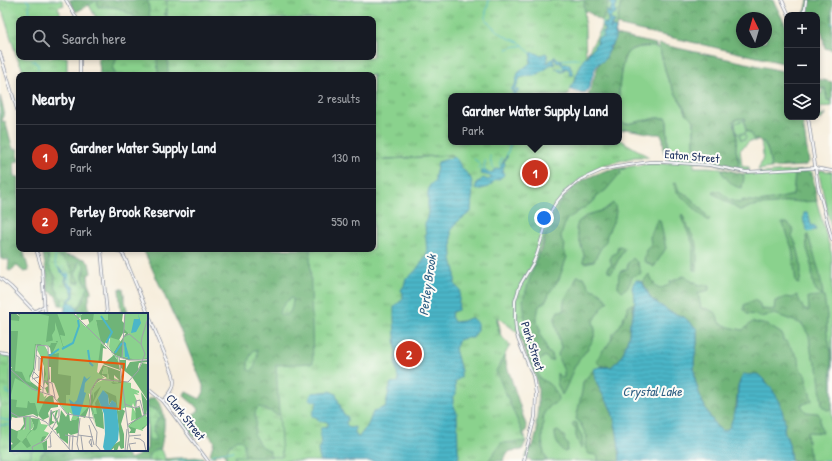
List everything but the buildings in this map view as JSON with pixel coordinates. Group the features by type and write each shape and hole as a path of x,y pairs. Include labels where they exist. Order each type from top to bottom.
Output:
{"street":[{"path":"66,0 75,16"},
{"path":"782,0 788,12"},
{"path":"804,12 806,0"},
{"path":"0,53 16,106"},
{"path":"80,60 80,72"},
{"path":"808,120 821,199 832,240"},
{"name":"Eaton Street","path":"560,198 567,190 580,180 599,172 616,167 649,162 709,165 746,172 815,168 832,171"},
{"name":"Park Street","path":"524,461 535,417 536,394 533,376 516,332 514,316 516,298 520,285 536,257 549,215 560,198"},
{"path":"37,252 42,269 45,313"},
{"path":"101,252 107,313"},
{"path":"120,252 123,253 148,313"},
{"path":"0,278 35,311 44,306"},
{"path":"148,314 173,374 174,387 163,401"},
{"path":"0,352 10,354"},
{"name":"Clark Street","path":"148,389 163,401 208,461"}],"green space":[{"path":"0,0 62,0 64,5 58,7 61,16 16,16 16,54 3,13 0,9"},
{"path":"69,0 467,0 452,93 448,93 448,145 452,145 500,328 501,341 507,366 527,428 524,434 526,441 522,450 510,451 503,459 504,461 458,461 319,456 226,461 223,452 213,457 210,454 214,441 205,430 195,438 183,422 199,409 184,396 186,392 200,399 204,392 204,388 179,327 144,252 376,252 376,72 100,72 98,60 376,60 376,16 95,16 89,5 76,12"},
{"path":"97,0 98,7 119,8 133,16 95,16 89,5"},
{"path":"148,0 171,0 170,6 165,9 164,14 168,16 150,16"},
{"path":"167,0 584,0 586,60 569,93 448,93 448,145 622,145 622,141 649,157 635,157 604,165 583,177 564,193 539,250 523,300 525,318 533,344 497,317 497,327 499,333 510,345 496,371 526,441 501,443 488,461 235,461 235,456 282,457 276,365 313,363 310,252 376,252 376,72 168,72 168,60 376,60 376,16 167,16"},
{"path":"500,0 608,0 608,5 602,21 587,11"},
{"path":"608,0 621,0 615,35 610,32 607,24 607,30 593,58 586,56 600,31 608,5"},
{"path":"621,0 773,0 784,21 784,63 617,25"},
{"path":"808,0 832,0 832,50 825,48 822,32 820,30 820,12 805,12"},
{"path":"615,35 656,44 656,47 637,48 628,52 622,67 619,93 589,93 599,63 610,50"},
{"path":"659,44 784,71 784,120 802,120 809,162 803,166 771,168 769,154 764,142 753,139 750,132 746,132 745,118 734,121 737,138 736,150 739,163 738,168 736,169 713,163 694,162 694,121 686,113 667,77 660,50 658,48"},
{"path":"641,47 654,47 660,50 667,77 686,113 694,121 694,167 721,168 743,174 810,170 812,172 817,203 832,255 832,461 810,461 810,459 791,461 789,444 670,312 639,280 636,280 632,288 635,298 633,315 611,367 599,367 620,461 534,461 531,453 539,427 539,378 536,368 534,317 565,219 620,171 627,167 653,163 669,164 667,118 657,118 626,124 622,123 622,93 619,93 620,77 627,53"},
{"path":"19,60 67,60 67,72 24,72"},
{"path":"116,60 157,60 158,72 114,72 113,69"},
{"path":"820,80 832,82 832,101 827,100 825,88 820,89"},
{"path":"825,88 827,100 832,101 832,106 820,107 820,94 822,94 822,90"},
{"path":"0,96 4,111 2,122 5,121 13,149 16,149 16,162 14,162 16,177 16,252 24,252 29,271 24,272 17,266 10,271 8,270 9,260 1,259"},
{"path":"657,118 667,118 668,154 664,153 663,138 660,134 626,129 622,130 622,122 626,124"},
{"path":"745,118 749,131 758,141 750,141 740,150 742,166 749,167 749,171 736,169 738,168 739,159 736,150 737,138 734,121"},
{"path":"744,120 746,132 742,134 745,134 746,139 741,140 739,135 741,135 741,133 737,134 735,123"},
{"path":"761,141 764,142 769,154 771,168 758,170 763,156"},
{"path":"627,167 620,171 621,174 606,190 596,197 594,201 566,220 561,236 562,242 565,245 564,252 567,257 559,279 546,301 539,306 537,316 537,322 541,332 538,332 545,343 547,352 552,354 553,360 550,361 545,356 539,361 536,368 539,378 552,387 558,396 558,400 544,413 542,435 543,449 547,461 531,461 530,459 525,459 530,444 532,449 537,432 538,389 536,379 517,331 523,281 540,252 552,214 571,189 583,180 594,175 607,170"},
{"path":"723,169 743,174 744,178 742,188 730,183 722,173"},
{"path":"806,170 813,177 817,201 790,201 759,205 749,207 744,210 739,210 713,193 715,191 719,191 730,200 739,203 743,200 758,202 793,195 795,173"},
{"path":"819,171 832,172 832,230 819,174"},
{"path":"676,182 679,191 696,203 710,219 708,221 677,192 673,183"},
{"path":"613,203 616,211 615,218 607,235 606,241 594,261 585,263 583,261 584,255 576,229 578,222 587,215 604,210"},
{"path":"682,214 697,245 697,270 693,270 693,244 681,217"},
{"path":"657,220 660,220 666,248 654,267 644,261 646,250 651,245 650,237"},
{"path":"782,223 787,223 793,230 792,236 799,253 801,266 799,284 796,283 792,249 786,230"},
{"path":"808,235 819,271 823,293 822,295 816,291 813,284 811,261 807,249 806,236"},
{"path":"618,246 623,247 624,249 611,273 608,271 608,267 612,265 610,260 611,256 617,252"},
{"path":"43,252 48,252 49,266 55,276 55,286 62,298 62,305 59,305 56,296 53,293 48,291"},
{"path":"48,252 53,252 69,264 74,283 79,283 80,280 75,274 79,266 79,261 83,263 85,269 83,279 88,287 76,313 64,313 65,308 62,305 62,298 55,286 55,276 49,266"},
{"path":"53,252 63,252 65,255 85,259 89,263 91,273 88,275 91,293 89,294 88,302 90,313 76,313 83,300 86,283 83,278 85,270 78,263 79,266 75,274 80,282 73,283 72,271 69,264"},
{"path":"633,258 637,262 641,272 640,274 632,277 629,285 622,291 618,287 619,274 621,271 627,269 628,263"},
{"path":"649,274 656,287 662,288 669,285 670,282 684,276 693,282 696,282 697,286 704,284 709,286 709,290 698,293 701,308 708,309 716,313 719,322 729,327 743,330 752,322 768,325 782,334 783,340 787,342 799,359 800,369 805,374 812,401 801,405 806,412 818,413 820,417 820,426 823,433 807,432 810,461 791,461 789,444 784,430 785,422 754,374 749,375 738,386 736,409 731,426 722,431 716,426 701,399 695,380 694,361 697,343 697,329 684,317 670,312 651,299 643,282"},
{"path":"577,276 584,277 590,288 601,293 608,302 603,306 593,322 595,331 594,338 575,366 562,395 557,383 557,373 561,378 564,377 564,371 558,354 561,348 555,317 558,311 564,311 565,299"},
{"path":"119,289 123,289 129,313 121,313"},
{"path":"797,295 804,310 809,310 808,297 824,297 827,315 827,333 831,352 832,409 827,410 822,406 818,368 811,351 809,336 802,324 775,314 760,317 747,314 744,310 744,305 754,300 759,303 761,309 774,310 775,301 786,297 793,298"},
{"path":"291,298 293,299 290,312 287,315 281,315 279,313 281,309"},
{"path":"633,303 633,315 624,351 619,360 611,367 601,366 596,361 622,322 628,307"},
{"path":"254,350 257,350 257,355 256,363 252,371 248,370 248,364"},
{"path":"0,355 10,357 10,451 31,451 31,457 0,457"},
{"path":"594,369 595,377 600,390 614,418 618,436 620,461 597,461 598,457 596,455 589,454 585,446 587,437 579,421 576,419 583,382"},
{"path":"0,382 10,451 45,451 41,454 39,461 0,461"},
{"path":"155,397 163,411 164,426 159,458 203,457 204,460 37,461 40,451 125,451 129,459 138,456 140,451 148,451 148,400"},
{"path":"259,407 284,418 283,456 281,459 272,458 270,451 260,445 254,435 256,422 255,414"},
{"path":"148,408 155,410 161,416 153,427 156,440 149,440"},
{"path":"574,422 577,423 578,429 582,436 583,446 581,448 576,436 576,430 572,425"},
{"path":"558,431 565,437 564,440 568,445 567,451 564,452 557,443 555,432"},
{"path":"238,439 244,444 246,461 226,461 232,442"},
{"path":"159,449 164,454 165,461 148,461 151,453"}],"water":[{"path":"611,0 617,0 615,11 616,14 612,15 610,19 615,21 611,24 610,30 611,26 616,29 615,39 611,46 609,46 610,49 605,59 596,67 587,91 582,93 570,90 584,58 588,56 589,52 596,44 599,43 597,42 598,38 603,37 603,31 605,32 606,29 603,29 604,28 602,27 606,22 606,25 608,22 606,15 607,11 609,11 610,14 612,11 610,9 612,8"},
{"path":"532,52 541,55 546,53 548,58 547,63 555,56 558,59 563,60 561,62 563,64 570,64 574,75 570,75 570,70 565,68 564,71 555,69 555,68 564,70 564,67 559,62 557,63 555,58 553,61 555,64 549,65 539,74 520,78 513,90 518,89 519,91 513,93 511,89 515,85 518,73 530,63"},
{"path":"507,155 501,173 504,172 504,175 495,180 489,187 477,190 475,189 477,182 483,178 488,180 492,178 481,174 481,171 485,170 488,173 491,173 497,168 500,170 502,164"},
{"path":"454,157 470,177 473,189 471,212 457,222 451,231 455,285 460,290 458,310 452,312 451,316 454,322 471,318 477,322 477,330 473,338 459,340 455,349 461,371 461,377 455,382 456,394 453,396 453,404 457,413 458,461 320,461 318,449 321,447 321,428 329,425 326,421 320,422 316,417 312,416 317,402 309,399 312,393 330,391 336,394 343,414 348,417 346,424 350,428 355,427 355,433 358,438 368,425 373,412 385,407 391,383 399,382 395,363 394,307 403,299 403,293 401,290 404,286 406,278 416,270 427,254 425,224 428,213 428,192 430,185 435,181 438,162"},
{"path":"804,213 809,215 811,225 815,226 816,230 808,232 804,221"},
{"path":"58,267 66,275 68,273 69,274 66,281 75,287 74,297 69,301 77,308 76,313 64,313 69,300 73,296 73,293 65,281 66,277"},
{"name":"Crystal Lake","path":"636,280 642,282 651,299 670,312 684,317 697,329 697,343 694,361 695,380 701,399 716,426 722,431 727,430 730,426 737,406 738,386 743,374 759,375 770,386 780,402 785,422 784,430 789,444 791,461 620,461 618,436 614,418 600,390 595,377 594,369 599,367 611,367 619,360 624,351 633,315 635,298 632,288"}],"waterway":[{"path":"26,0 29,2 30,16"},
{"path":"489,0 486,20 505,36 523,45"},
{"path":"600,38 601,32"},
{"path":"507,49 523,45 531,54"},
{"path":"562,60 580,59"},
{"path":"32,61 35,61 35,63 38,64 38,69"},
{"name":"Perley Brook","path":"558,69 564,67"},
{"name":"Perley Brook","path":"507,155 510,145"},
{"path":"490,156 494,169"},
{"name":"Perley Brook","path":"500,168 502,158"},
{"path":"474,159 481,167"},
{"path":"485,160 485,171"},
{"path":"478,168 482,171"},
{"path":"58,252 55,261 58,268"},
{"path":"62,267 68,275 69,284"},
{"path":"7,389 7,393 10,394"},
{"path":"0,418 10,421"},
{"path":"0,425 10,425"},
{"path":"209,457 215,454 233,452"},
{"path":"172,461 203,459"},
{"path":"824,461 832,459"}],"place":[{"name":"Gardner Water Supply Land","path":"535,173"},
{"name":"Perley Brook Reservoir","path":"409,354"}]}
